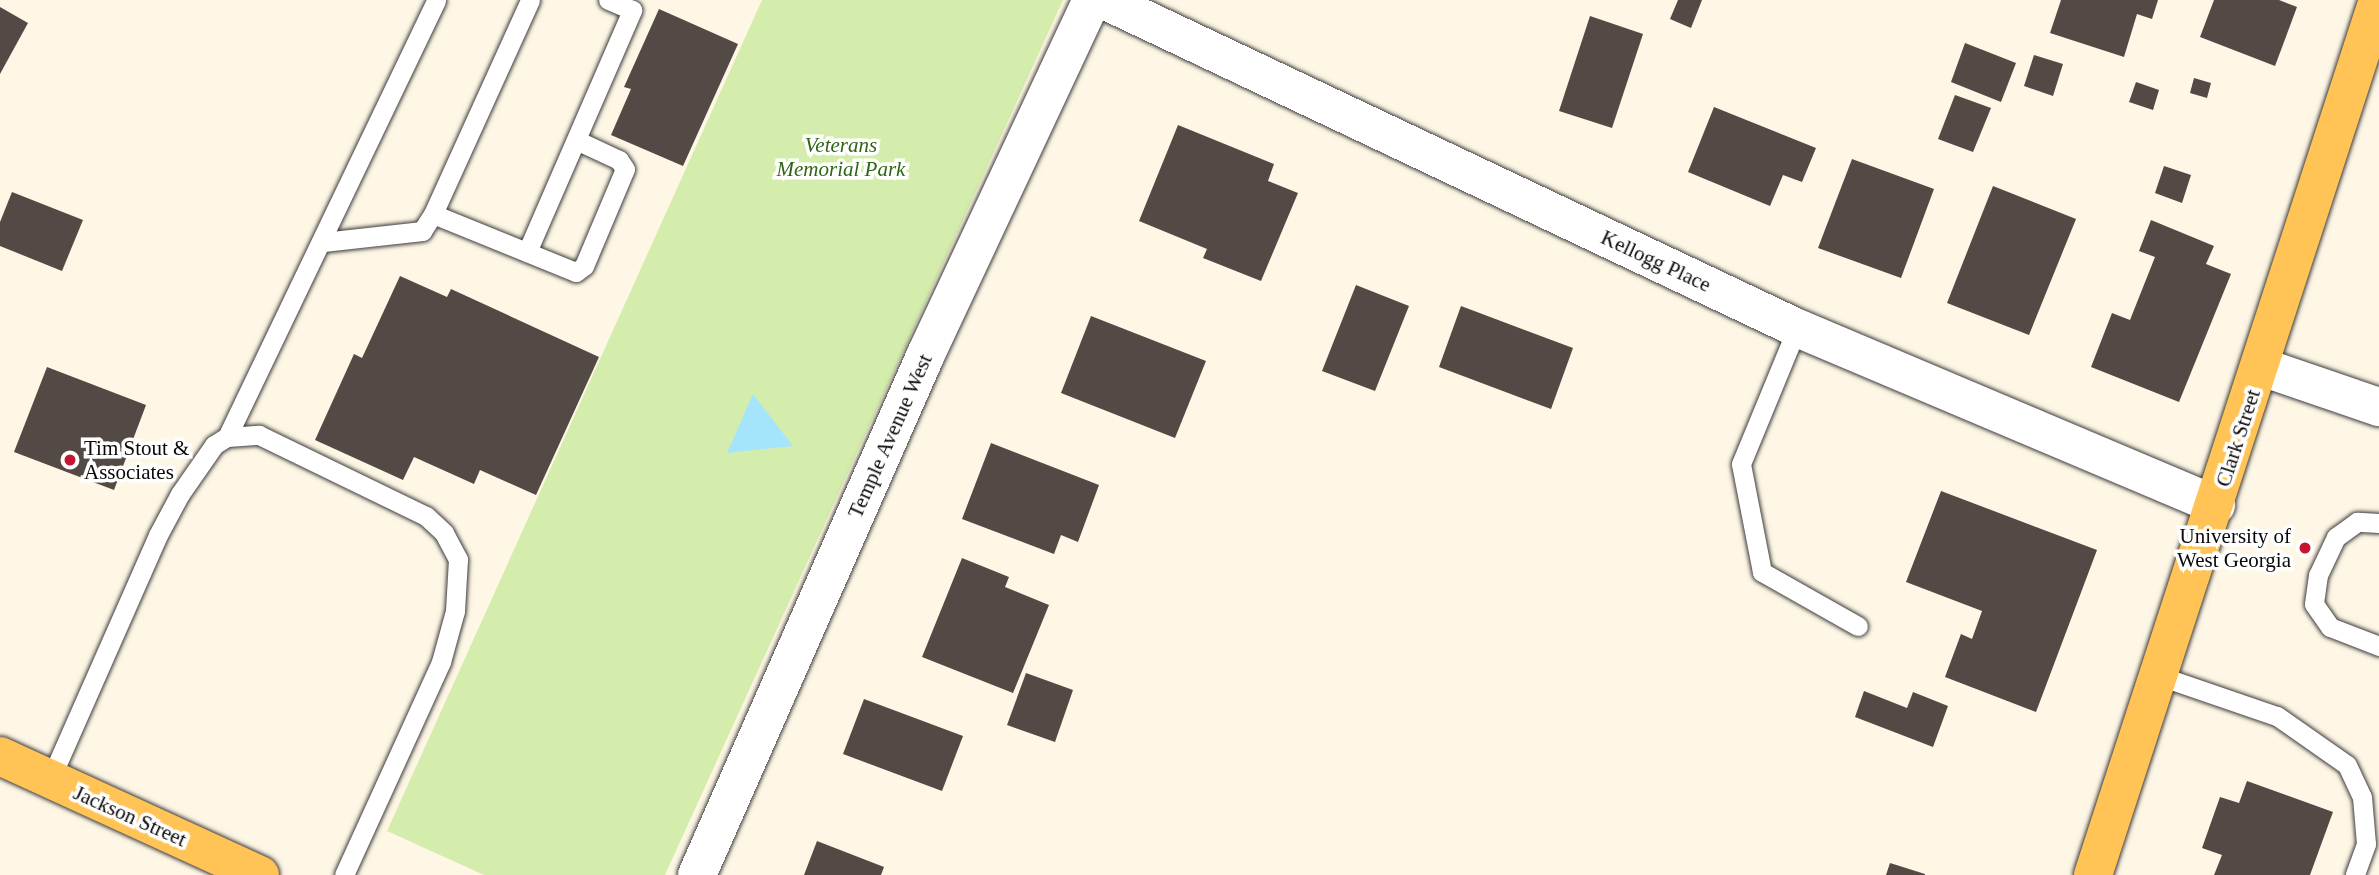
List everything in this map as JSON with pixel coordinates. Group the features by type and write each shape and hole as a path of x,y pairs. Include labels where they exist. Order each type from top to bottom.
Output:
{"main road":[{"name":"Clark Street","path":"2093,875 2157,675 2262,367 2378,0"},
{"name":"Jackson Street","path":"0,756 260,875"}],"street":[{"name":"Temple Avenue West","path":"697,875 926,354 1092,0"},
{"name":"Kellogg Place","path":"1104,0 1797,328 2216,505"},
{"path":"2262,367 2379,407"}],"lane":[{"path":"50,780 158,535 204,458 227,437 323,242 436,0"},
{"path":"323,242 422,232 433,214 530,0"},
{"path":"527,252 632,10 608,0"},
{"path":"433,214 576,272 584,266 625,169 619,160 576,140"},
{"path":"1797,328 1741,464 1762,572 1858,626"},
{"path":"227,437 259,436 279,443 389,496 426,516 444,533 458,559 455,611 441,662 344,875"},
{"path":"2379,523 2357,522 2336,537 2318,575 2314,604 2330,627 2379,646"},
{"path":"2157,675 2277,716 2347,765 2362,797 2372,847 2355,875"}],"green space":[{"name":"Veterans Memorial Park","path":"762,0 1063,0 665,875 484,875 387,831"}],"water":[{"path":"753,394 793,446 727,453"}],"building":[{"path":"1678,0 1702,0 1691,28 1670,19"},
{"path":"2061,0 2158,0 2152,19 2137,14 2124,57 2050,33"},
{"path":"2214,0 2279,0 2297,7 2275,66 2200,37"},
{"path":"0,7 28,23 0,74"},
{"path":"659,9 738,44 683,166 611,135 631,89 624,87"},
{"path":"1590,16 1643,34 1612,128 1559,111"},
{"path":"1965,43 2016,63 2001,102 1951,82"},
{"path":"2034,55 2063,64 2053,96 2024,86"},
{"path":"2194,78 2211,83 2207,98 2190,93"},
{"path":"2136,82 2159,90 2153,110 2129,102"},
{"path":"1955,95 1991,108 1973,152 1938,139"},
{"path":"1714,107 1816,148 1802,182 1783,175 1770,206 1688,172"},
{"path":"1178,125 1274,164 1268,181 1298,193 1261,281 1203,258 1207,249 1139,221"},
{"path":"1852,159 1934,189 1901,278 1818,248"},
{"path":"2164,166 2191,175 2182,203 2155,193"},
{"path":"1993,186 2076,219 2029,335 1947,303"},
{"path":"12,192 83,220 62,271 0,246 0,222"},
{"path":"2151,220 2214,246 2206,264 2231,274 2179,402 2091,367 2112,313 2130,320 2155,257 2139,251"},
{"path":"400,276 447,297 451,289 599,357 536,495 480,470 474,484 414,457 403,480 315,440 354,354 362,358"},
{"path":"1356,285 1409,306 1375,391 1322,371"},
{"path":"1461,306 1573,348 1551,409 1439,367"},
{"path":"1091,316 1206,361 1175,438 1061,393"},
{"path":"47,367 146,405 114,490 14,452"},
{"path":"991,443 1099,485 1078,542 1061,535 1054,554 962,519"},
{"path":"1941,491 2097,550 2036,712 1945,677 1961,634 1972,639 1982,611 1906,582"},
{"path":"962,558 1009,577 1005,587 1049,605 1013,693 922,657"},
{"path":"1026,673 1073,690 1055,742 1007,725"},
{"path":"1864,691 1907,708 1913,692 1948,706 1933,747 1855,717"},
{"path":"864,699 963,736 942,791 843,754"},
{"path":"2247,781 2333,812 2310,875 2214,875 2222,855 2202,848 2220,797 2239,803"},
{"path":"817,841 884,867 881,875 804,875"},
{"path":"1890,863 1925,874 1925,875 1886,875"}],"place":[{"name":"Tim Stout & Associates","path":"70,460"},
{"name":"University of West Georgia","path":"2305,548"}]}
